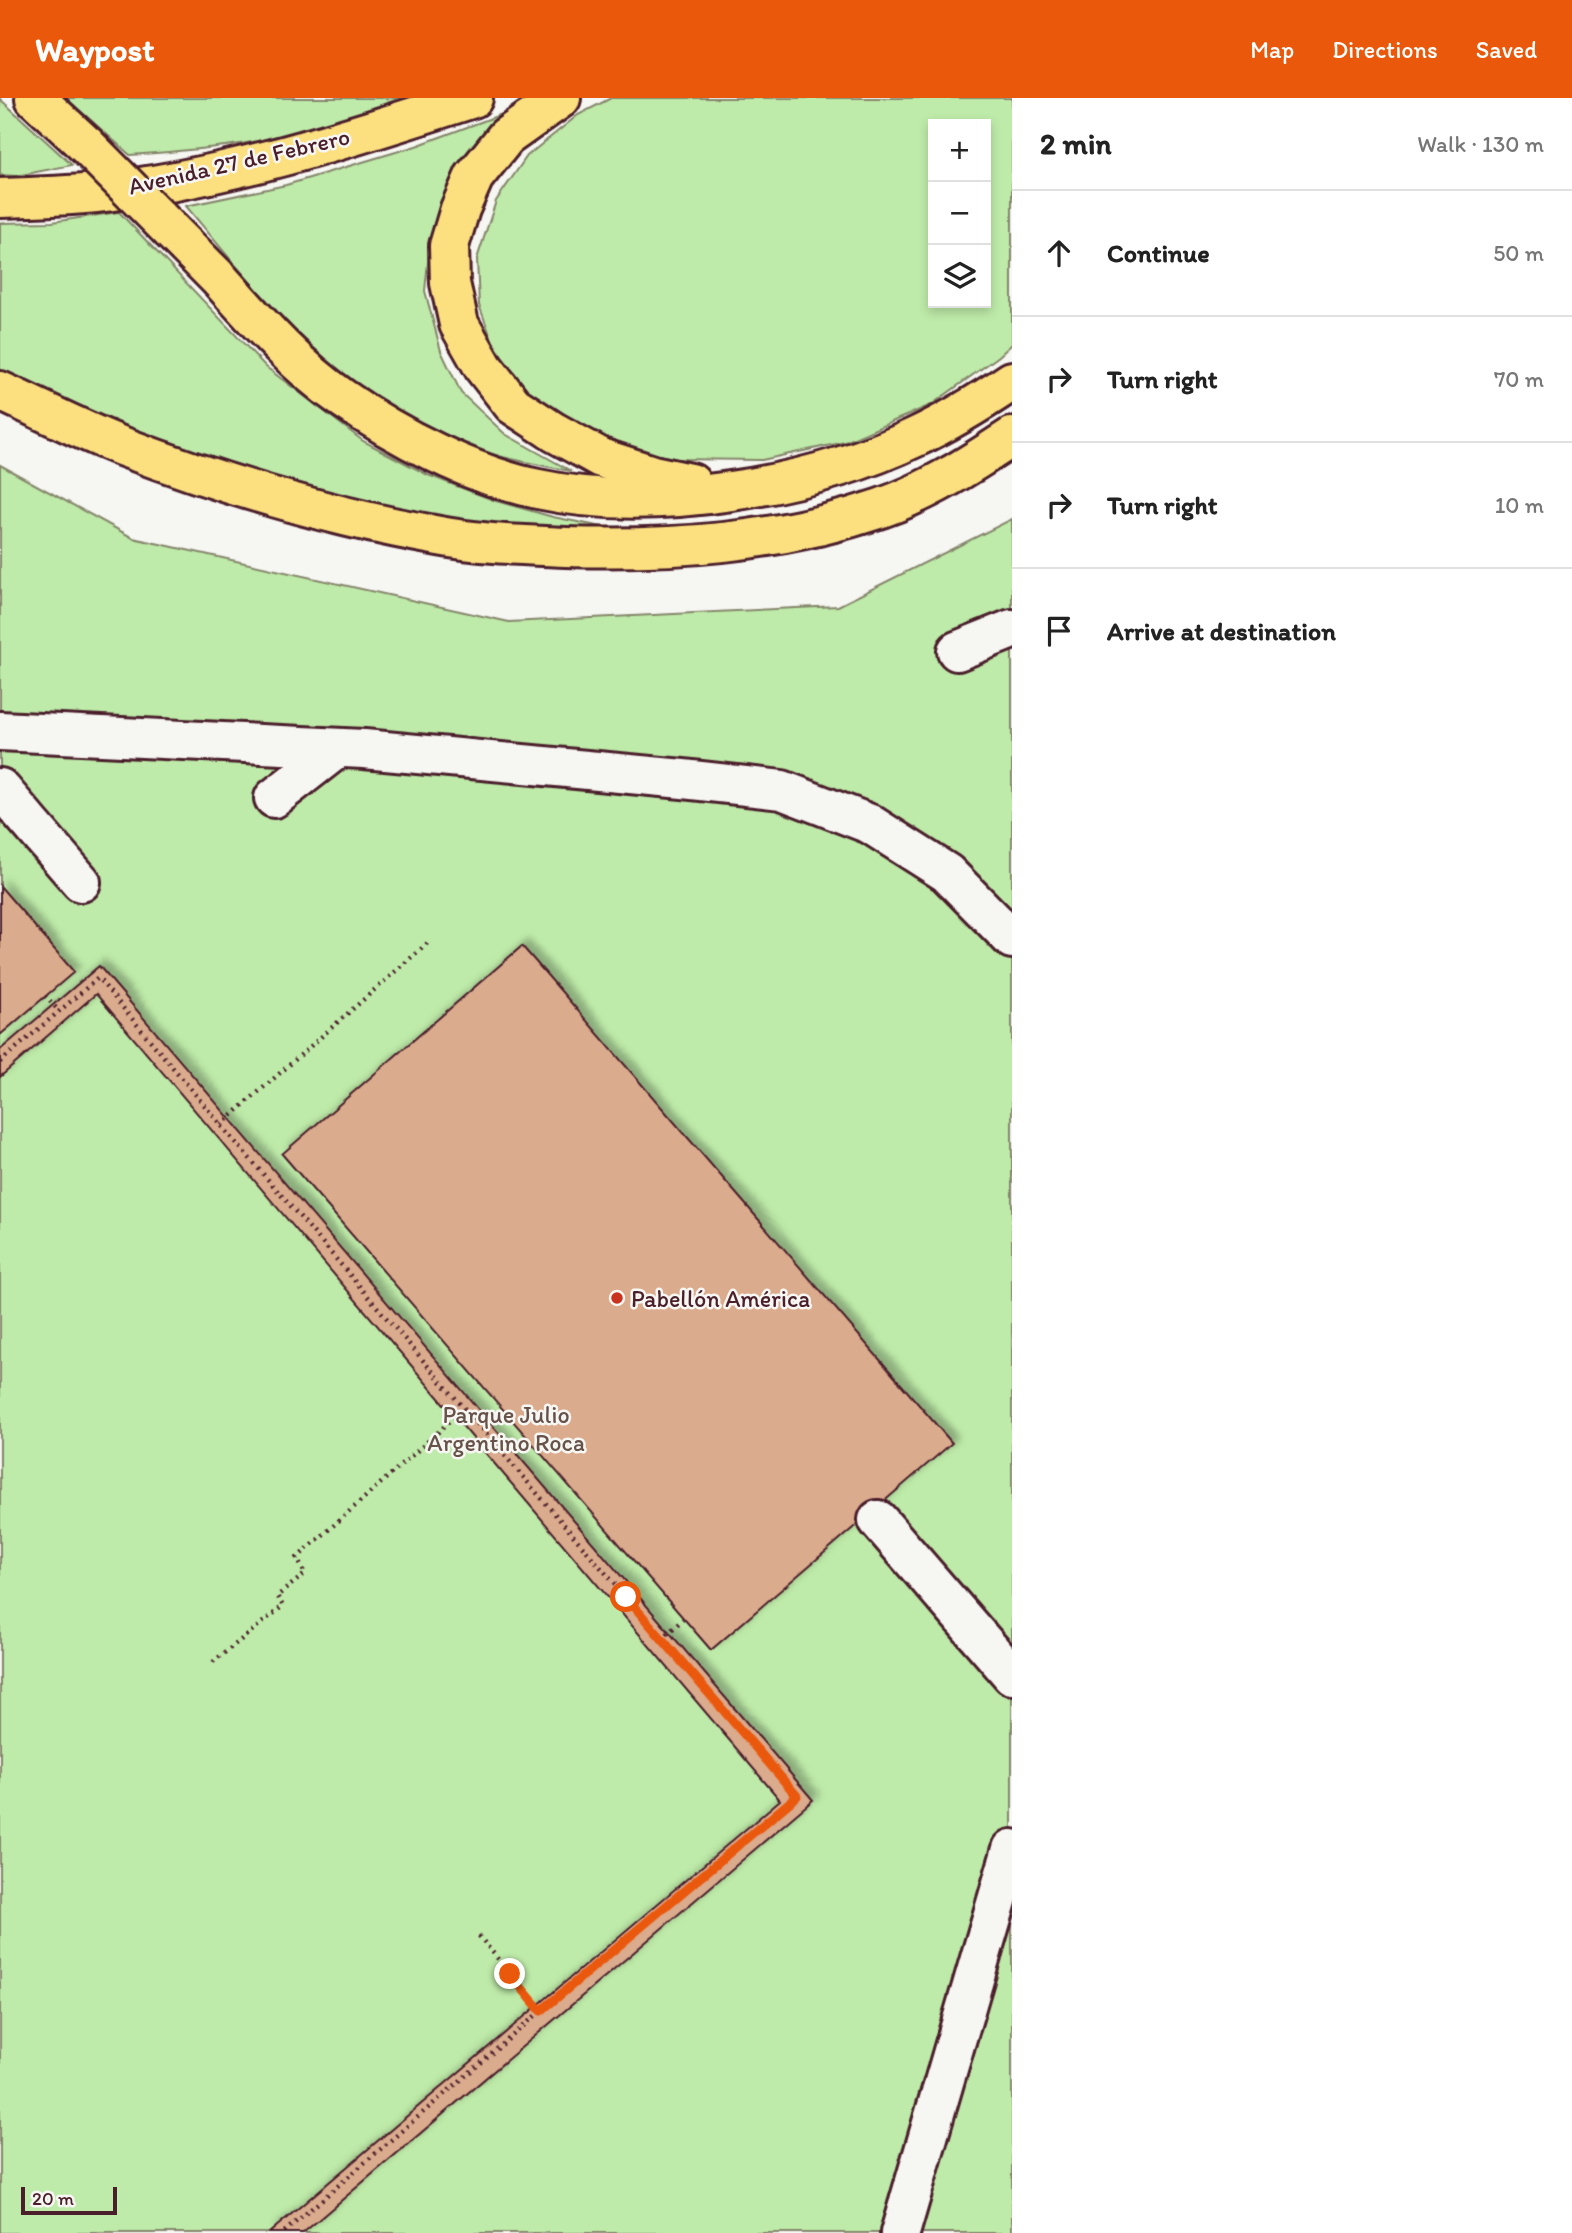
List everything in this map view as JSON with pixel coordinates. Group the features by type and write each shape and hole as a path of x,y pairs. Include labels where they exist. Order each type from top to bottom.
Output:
{"main road":[{"path":"35,98 86,145 294,357 340,397 385,426 434,451 481,471 537,489 589,496 640,498 735,491 823,471 914,438 964,413 1012,381"},
{"name":"Avenida 27 de Febrero","path":"0,198 97,193 177,180 305,150 473,98"},
{"path":"561,98 506,137 474,177 460,209 449,246 450,283 459,324 484,368 513,405 554,432 601,458 653,475 735,491"},
{"path":"0,391 120,445 237,486 340,516 440,537 510,545 630,549 682,546 760,539 820,527 884,507 940,482 1012,437"}],"lane":[{"path":"957,651 1012,629"},
{"path":"0,731 338,748 669,777 782,790 870,824 947,873 1012,939"},
{"path":"274,799 338,748"},
{"path":"0,788 81,882"},
{"path":"878,1520 1012,1675"},
{"path":"900,2233 1012,1849"}],"path":[{"path":"220,1125 431,940"},
{"path":"0,1062 98,978 220,1125 797,1796 283,2233"},
{"path":"45,996 59,1011"},
{"path":"213,1662 283,1606 277,1596 305,1574 297,1558 464,1409"},
{"path":"662,1639 683,1619"},
{"path":"479,1936 541,2011"}],"green space":[{"path":"66,98 401,98 328,123 271,138 207,148 130,155"},
{"path":"611,98 1012,98 1012,344 931,405 845,442 762,460 671,459 593,440 543,414 501,364 479,305 477,259 496,201 527,156 578,115"},
{"path":"0,99 72,165 16,176 0,175"},
{"path":"513,110 474,148 444,194 430,242 425,291 441,351 461,393 505,434 571,471 510,459 465,446 439,435 382,403 319,354 291,327 186,206 286,185 416,146"},
{"path":"119,212 266,367 363,441 428,475 496,501 553,517 632,533 518,534 285,490 0,382 0,223 52,222"},
{"name":"Parque Julio Argentino Roca","path":"0,465 133,538 509,622 838,606 1012,519 1012,2233 0,2233"}],"building":[{"path":"0,886 74,972 0,1035"},
{"name":"Pabellón América","path":"522,946 952,1443 711,1650 282,1154"},
{"path":"99,966 813,1800 303,2233 269,2233 780,1800 96,994 0,1077 0,1050"}],"place":[{"name":"Pabellón América","path":"617,1298"}],"route":[{"path":"510,1974 541,2011 797,1796 626,1597"}]}
